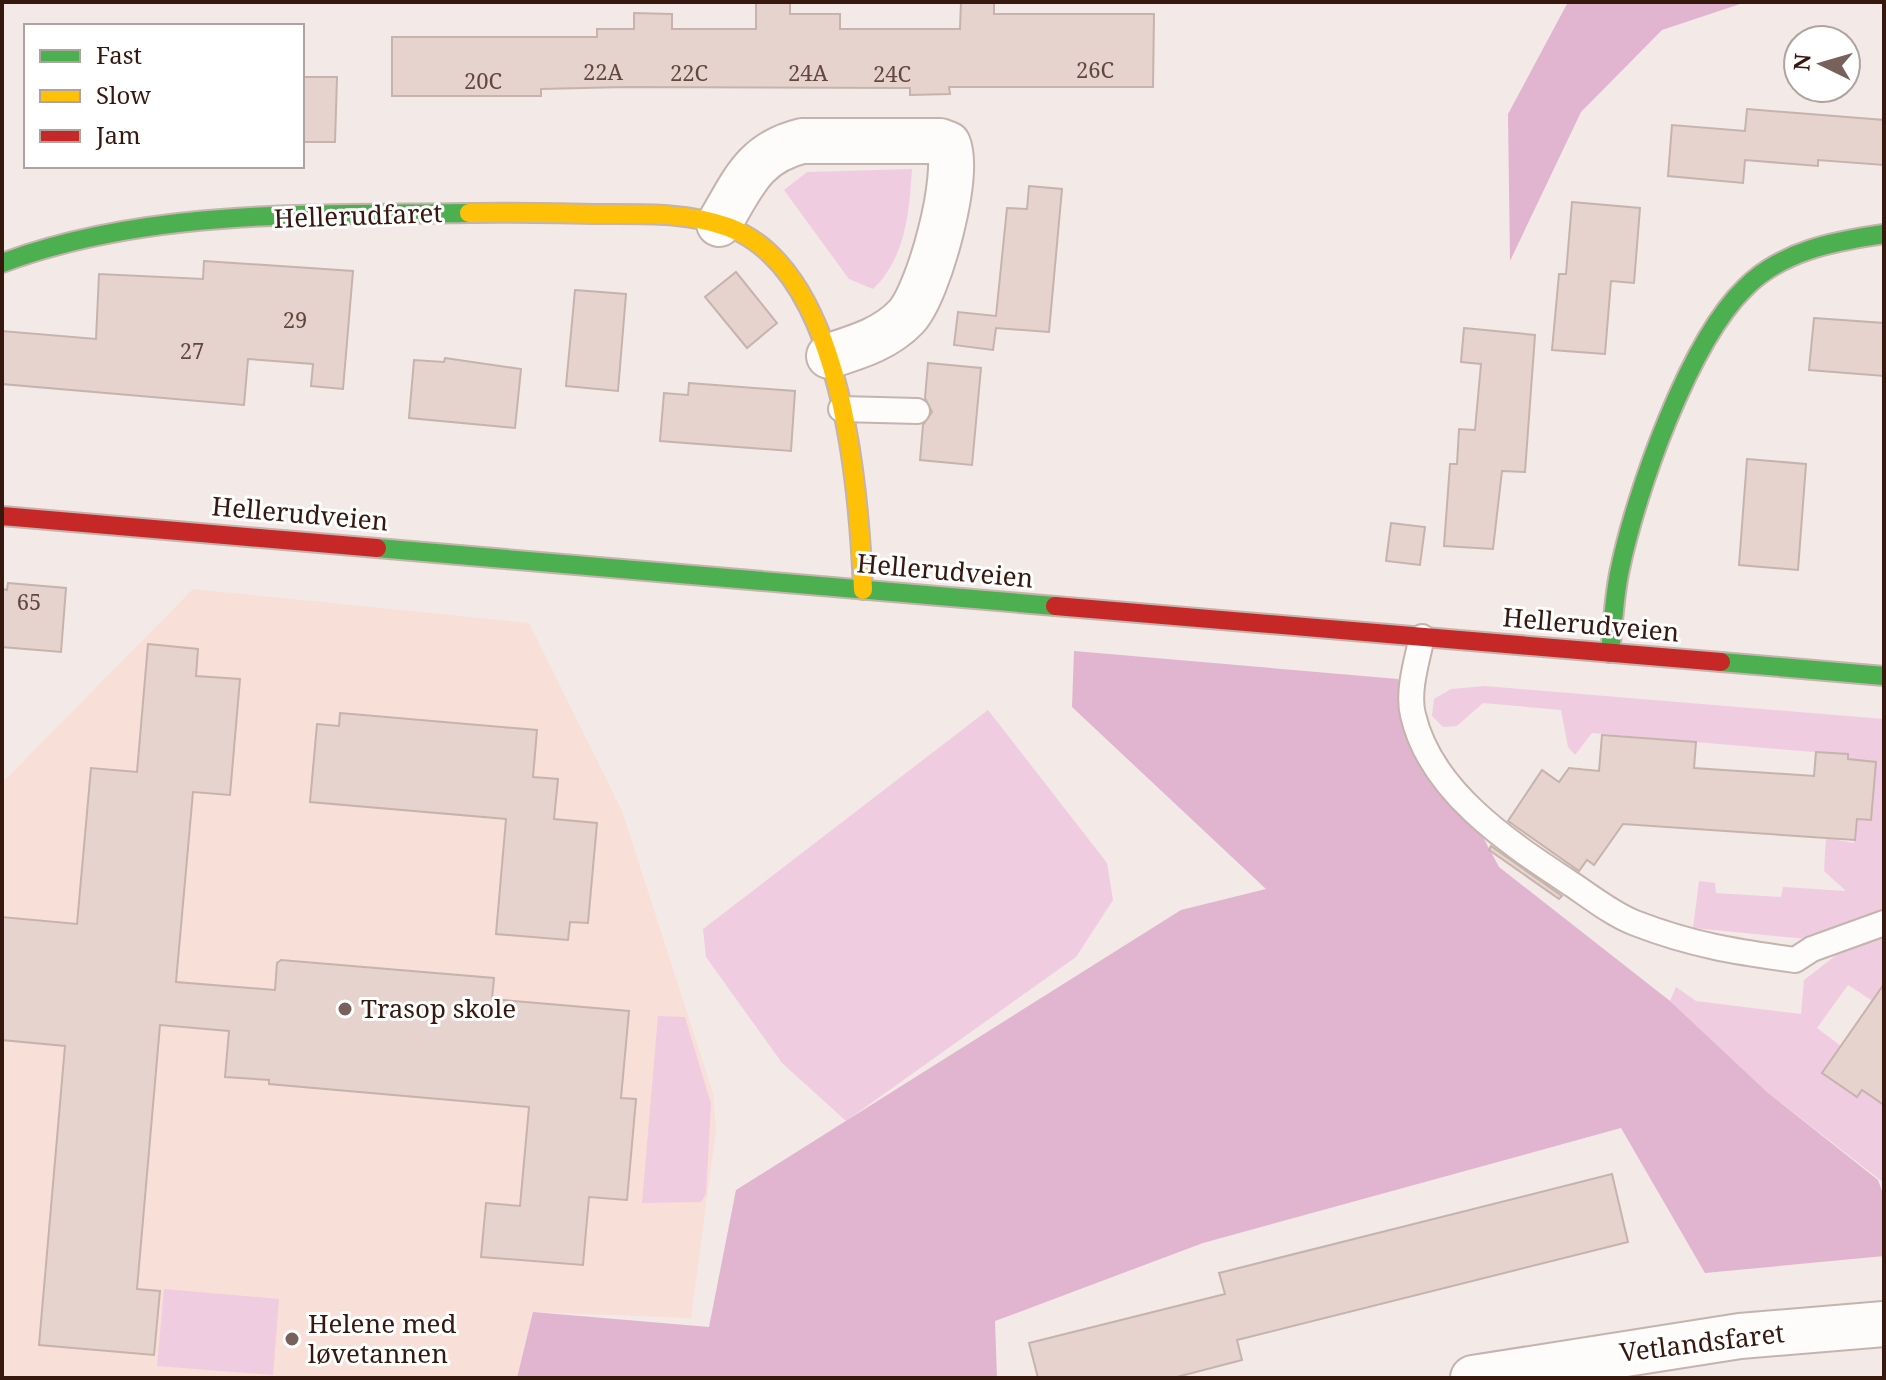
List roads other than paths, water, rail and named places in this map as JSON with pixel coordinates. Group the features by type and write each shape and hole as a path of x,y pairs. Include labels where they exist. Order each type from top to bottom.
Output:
{"main road":[{"name":"Hellerudfaret","path":"2,263 37,248 111,231 189,222 486,211 649,216 719,224 738,231 770,255 803,296 829,356 862,533 863,590"},
{"path":"1610,653 1623,557 1654,464 1675,410 1728,307 1743,288 1778,262 1824,243 1884,234"},
{"name":"Hellerudveien","path":"2,516 1884,676"}],"street":[{"path":"719,224 766,154 781,146 802,141 940,141 948,144 951,173 932,259 918,301 906,318 872,343 829,356"},
{"name":"Vetlandsfaret","path":"1473,1378 1740,1336 1884,1324"}],"lane":[{"path":"841,409 917,411"},
{"path":"1422,637 1412,712 1437,769 1466,802 1499,832 1597,901 1632,922 1711,949 1795,960 1812,949 1884,923"}],"place":[{"name":"Trasop skole","path":"345,1009"},
{"name":"Helene med løvetannen","path":"292,1339"}]}
